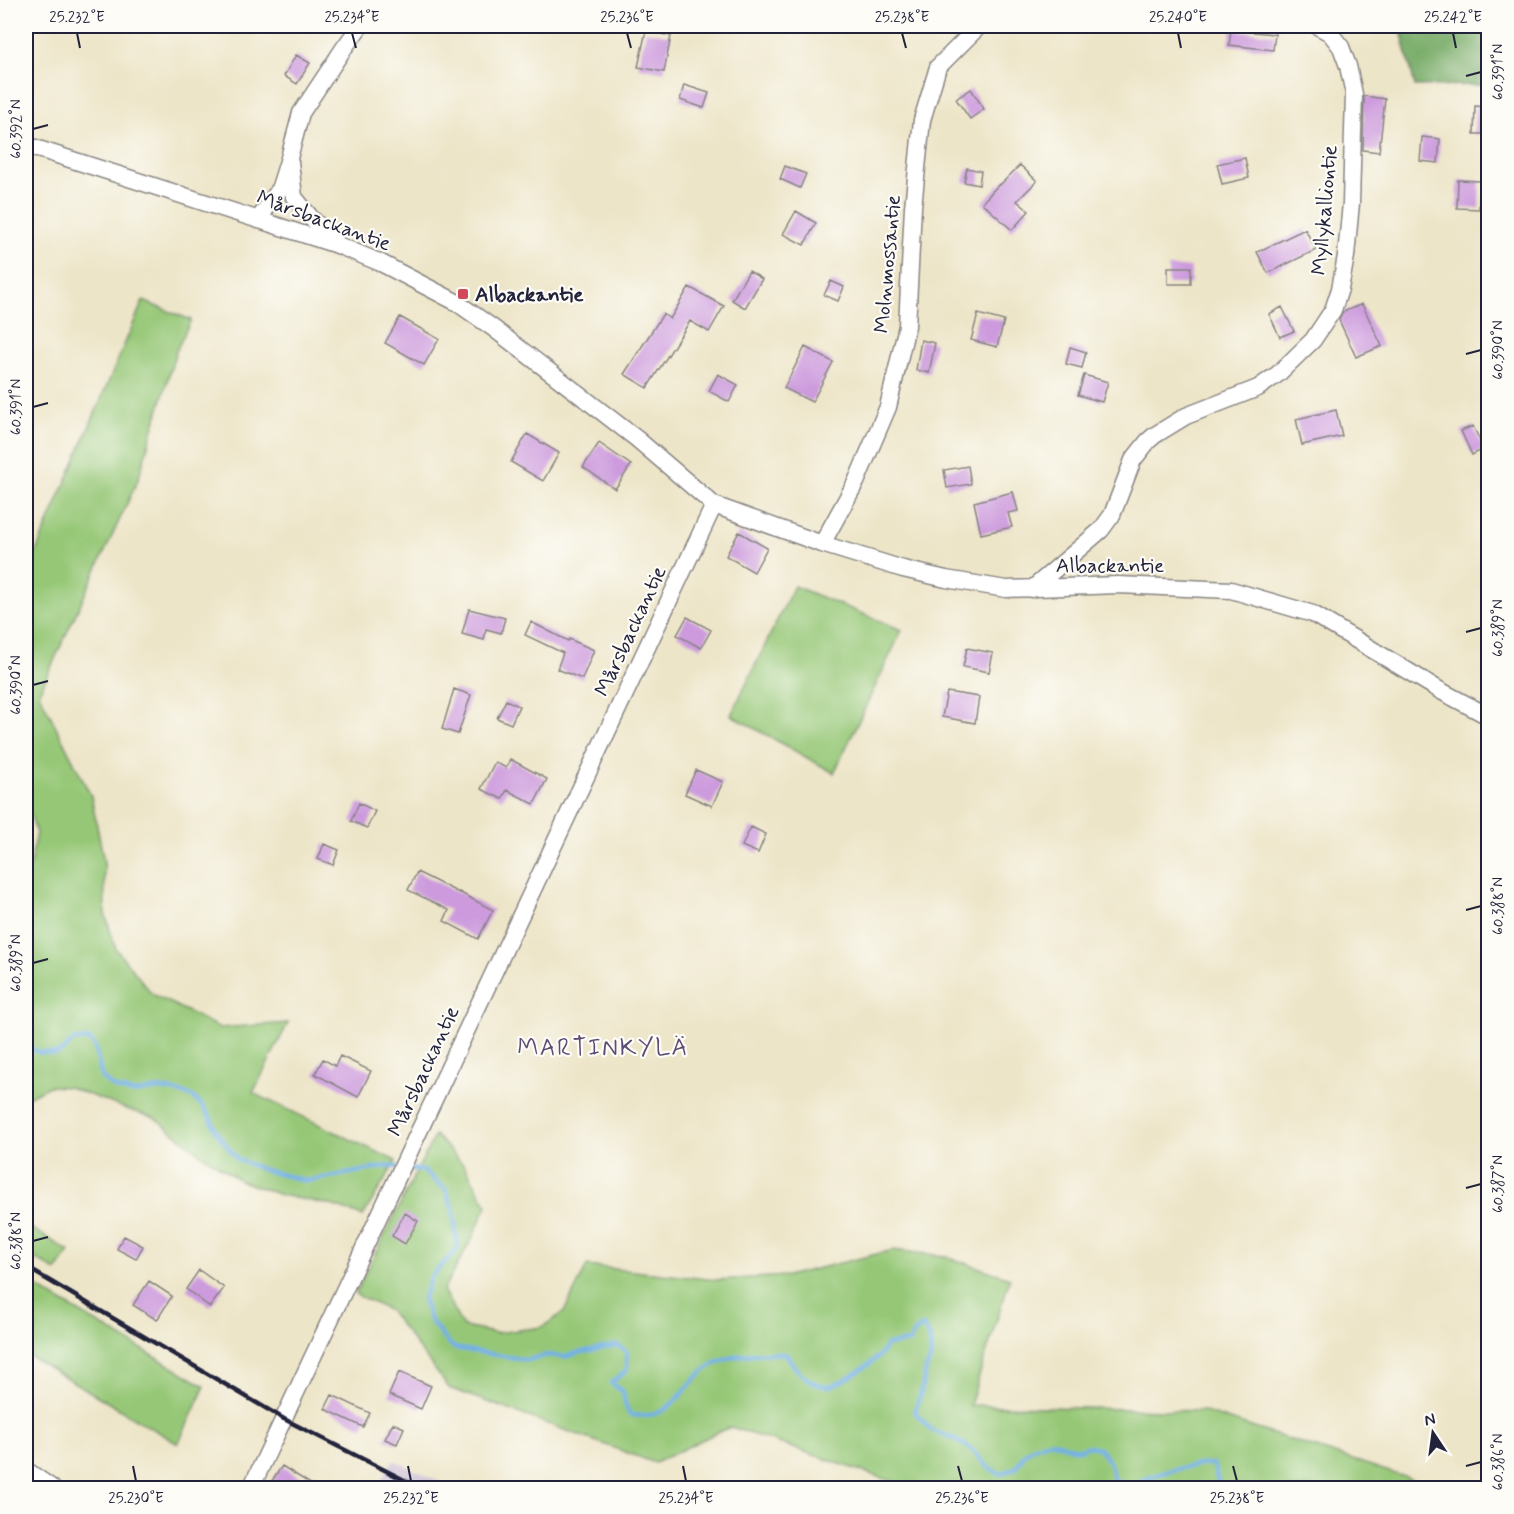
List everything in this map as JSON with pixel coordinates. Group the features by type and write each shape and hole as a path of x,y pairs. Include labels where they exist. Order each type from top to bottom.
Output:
{"street":[{"path":"258,220 279,190 301,113 360,26"},
{"name":"Molnmossantie","path":"822,544 856,482 888,407 907,326 913,207 922,120 938,67 979,26"},
{"name":"Myllykalliontie","path":"1032,589 1101,531 1112,515 1133,460 1155,435 1186,416 1258,388 1278,374 1313,340 1333,310 1340,289 1346,256 1351,203 1354,94 1341,47 1330,33 1317,26"},
{"name":"Mårsbackantie","path":"26,145 340,246 381,263 456,302 637,439 714,505 251,1488"},
{"path":"289,158 294,197 311,218 340,246"},
{"name":"Albackantie","path":"714,505 822,544 903,569 1006,589 1118,585 1231,590 1313,614 1441,691 1488,716"},
{"path":"26,1470 52,1488"}],"shaded area":[{"path":"393,1460 453,1488 377,1488"}],"green space":[{"path":"1400,26 1488,26 1488,85 1415,86"},
{"path":"143,301 191,320 176,351 138,480 39,693 91,796 104,861 105,914 116,949 152,994 220,1028 288,1023 253,1093 396,1161 363,1216 331,1205 281,1195 241,1181 197,1151 155,1118 69,1087 49,1086 26,1098 26,889 36,833 26,799 26,575"},
{"path":"794,586 902,630 834,773 731,715"},
{"path":"435,1135 464,1165 487,1205 472,1239 443,1290 463,1327 496,1333 542,1327 564,1312 587,1266 717,1280 787,1276 893,1250 944,1256 1010,1278 970,1405 1202,1411 1439,1488 911,1488 731,1427 655,1463 449,1388 390,1311 355,1294"},
{"path":"26,1225 70,1252 56,1271 26,1253"},
{"path":"26,1281 205,1386 178,1444 26,1354"}],"building":[{"path":"1231,30 1275,34 1273,50 1229,45"},
{"path":"646,31 671,36 664,72 638,67"},
{"path":"296,55 310,63 297,84 284,76"},
{"path":"684,85 709,93 704,108 680,100"},
{"path":"971,89 984,109 970,119 956,99"},
{"path":"1364,96 1385,99 1379,152 1363,150"},
{"path":"1475,106 1488,107 1488,134 1474,134"},
{"path":"1422,137 1440,139 1438,163 1420,161"},
{"path":"1245,158 1249,178 1222,184 1217,164"},
{"path":"1020,165 1037,181 1017,201 1029,211 1012,230 982,203"},
{"path":"785,166 806,174 800,188 780,179"},
{"path":"967,168 981,171 979,185 964,182"},
{"path":"1458,180 1480,181 1479,209 1457,208"},
{"path":"796,211 816,223 804,245 783,234"},
{"path":"1305,229 1316,250 1268,273 1257,252"},
{"path":"1168,267 1191,267 1191,284 1168,284"},
{"path":"749,271 762,279 745,308 732,300"},
{"path":"831,281 844,287 838,301 824,295"},
{"path":"689,287 724,306 709,332 690,321 647,388 624,374 663,314 670,319"},
{"path":"1362,304 1382,346 1356,357 1339,320 1343,312"},
{"path":"1282,307 1294,331 1280,337 1269,314"},
{"path":"978,314 1004,321 997,347 971,340"},
{"path":"400,317 439,339 424,365 385,343"},
{"path":"921,340 935,343 929,373 916,370"},
{"path":"805,347 833,362 812,402 784,388"},
{"path":"1070,347 1086,352 1082,368 1066,364"},
{"path":"718,374 738,385 729,402 709,391"},
{"path":"1084,375 1108,382 1102,402 1078,395"},
{"path":"1336,410 1342,436 1302,445 1296,419"},
{"path":"1473,426 1484,449 1472,455 1461,431"},
{"path":"527,434 559,453 543,481 511,462"},
{"path":"599,443 631,465 615,489 583,467"},
{"path":"968,466 971,484 947,488 944,470"},
{"path":"1013,492 1018,511 1008,513 1012,527 981,534 974,502"},
{"path":"739,532 767,548 754,572 726,556"},
{"path":"469,609 505,618 501,633 486,629 484,640 462,634"},
{"path":"687,617 711,630 701,648 677,635"},
{"path":"531,622 568,641 569,639 594,650 582,679 557,669 563,653 525,635"},
{"path":"967,648 993,653 989,672 963,667"},
{"path":"454,689 471,695 458,734 442,729"},
{"path":"947,692 979,697 975,723 942,717"},
{"path":"506,700 519,706 511,724 497,718"},
{"path":"510,759 547,779 534,804 507,790 502,799 481,789 495,762 506,768"},
{"path":"696,770 723,782 712,806 685,794"},
{"path":"359,803 375,811 367,828 351,821"},
{"path":"751,827 766,834 758,853 742,846"},
{"path":"324,844 339,850 333,865 318,859"},
{"path":"417,872 493,910 478,939 444,921 449,910 408,890"},
{"path":"340,1056 371,1071 358,1097 315,1074 323,1059 335,1066"},
{"path":"405,1213 418,1221 405,1244 392,1236"},
{"path":"124,1236 143,1246 136,1259 117,1249"},
{"path":"199,1270 224,1288 210,1307 186,1289"},
{"path":"149,1281 172,1296 157,1320 133,1305"},
{"path":"399,1372 431,1386 421,1409 389,1395"},
{"path":"332,1395 370,1413 363,1427 325,1409"},
{"path":"393,1423 404,1428 397,1444 385,1439"},
{"path":"282,1466 317,1488 267,1488"}],"waterway":[{"path":"26,1046 38,1052 56,1054 74,1040 90,1040 95,1047 102,1078 115,1088 133,1093 159,1089 192,1096 205,1109 217,1133 237,1159 264,1170 307,1181 390,1166 397,1167"},
{"path":"405,1168 424,1171 446,1190 453,1210 458,1248 431,1277 423,1299 429,1318 454,1348 527,1360 548,1355 565,1357 617,1345 627,1352 627,1370 611,1383 623,1392 630,1415 649,1415 666,1408 706,1369 725,1360 745,1355 787,1354 798,1371 810,1381 830,1386 869,1364 887,1345 910,1342 912,1335 923,1326 930,1338 931,1357 915,1412 931,1430 970,1448 990,1469 1000,1474 1016,1468 1024,1454 1034,1447 1051,1441 1080,1450 1089,1446 1099,1448 1110,1464 1114,1480 1133,1488"},
{"path":"1134,1488 1158,1474 1213,1464 1218,1488"}],"railway":[{"path":"26,1267 284,1419 420,1488"}],"place":[{"name":"Albackantie","path":"463,294"}],"district":[{"name":"MARTINKYLÄ","path":"603,1047"}]}
